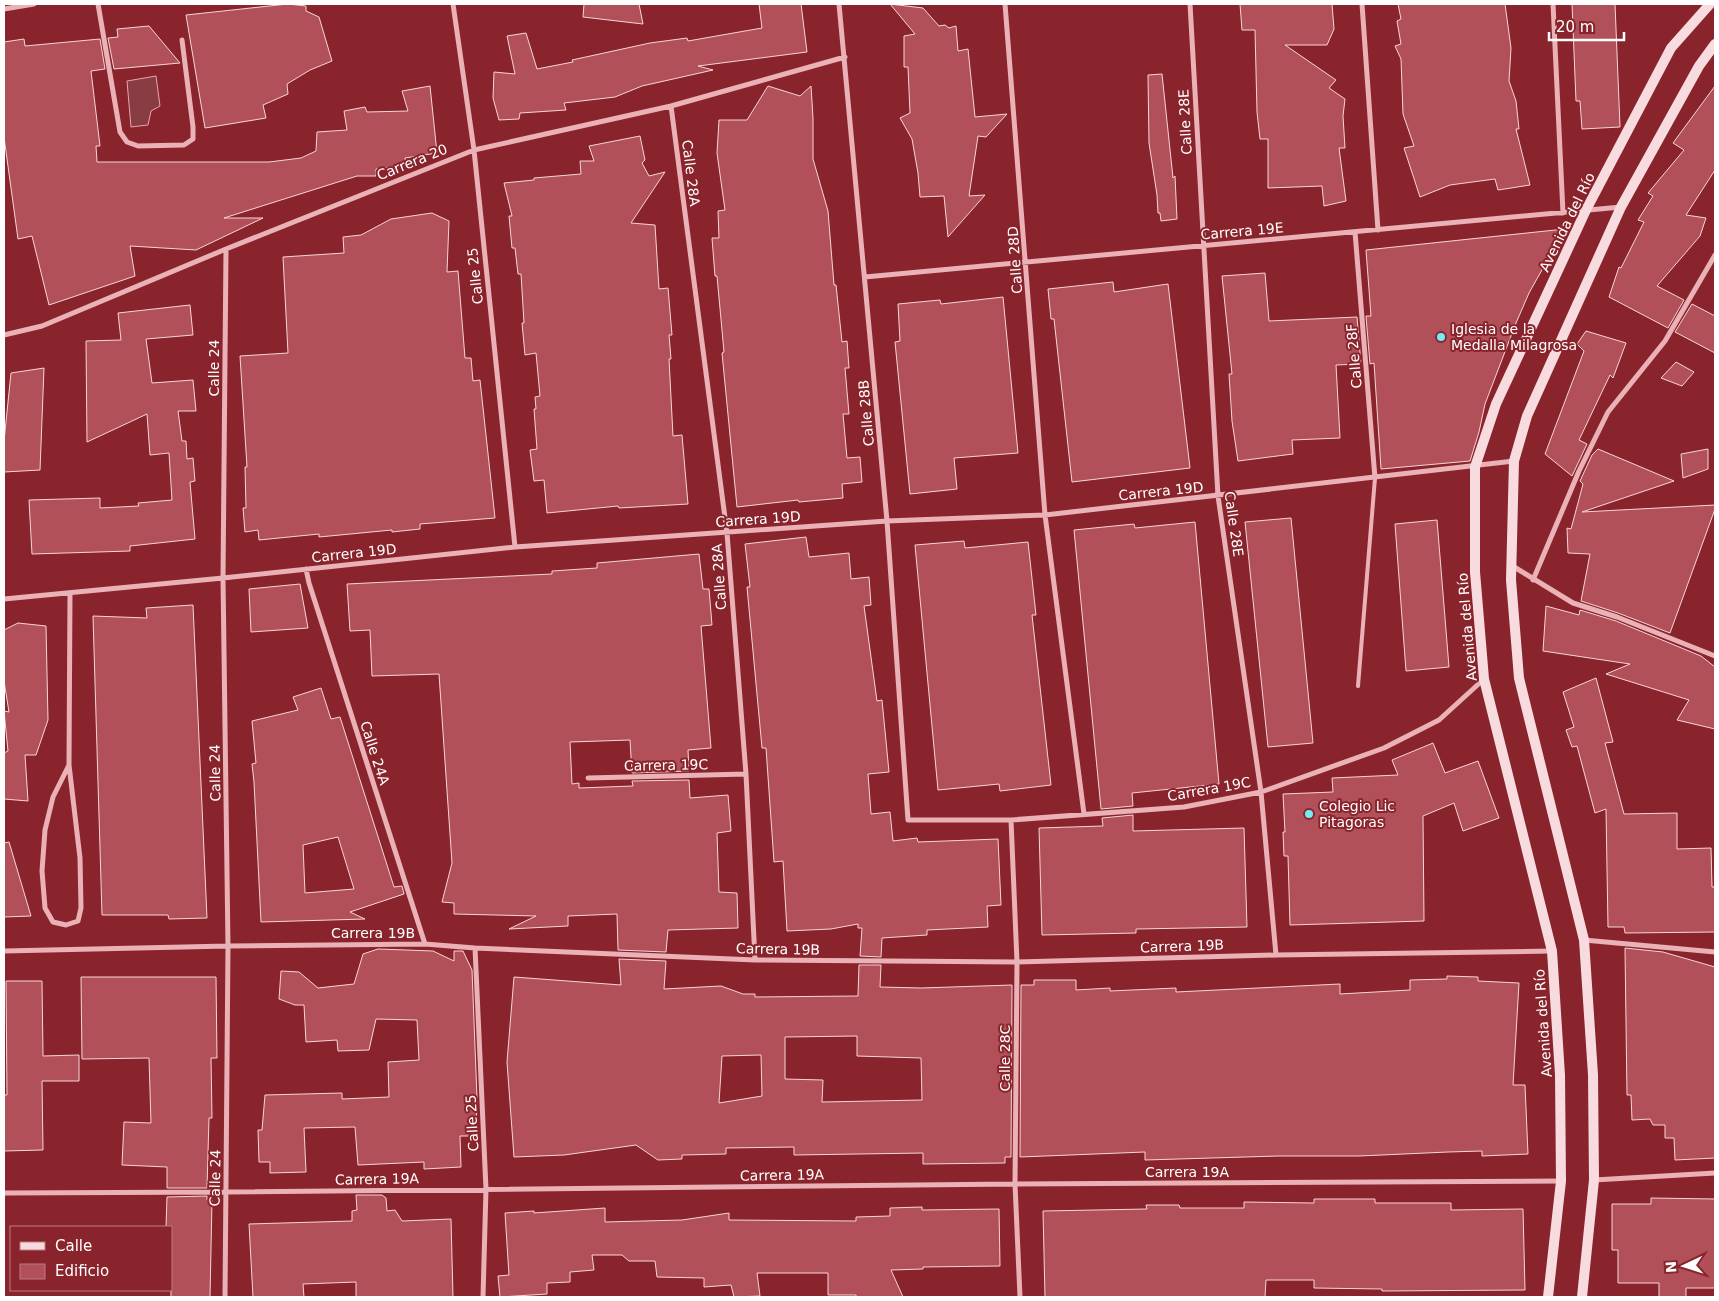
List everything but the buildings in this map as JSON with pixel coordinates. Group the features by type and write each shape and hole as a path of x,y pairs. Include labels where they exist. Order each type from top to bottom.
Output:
{"main road":[{"name":"Avenida del Río","path":"1548,1297 1561,1181 1560,1075 1552,951 1484,679 1475,572 1475,467 1496,404 1586,210 1671,48 1710,4"},
{"path":"1582,1297 1594,1180 1593,1075 1584,940 1518,678 1511,565 1514,461 1527,416 1621,207 1699,66 1715,44"}],"street":[{"path":"4,9 34,4"},
{"path":"98,4 120,132 127,142 138,146 184,145 193,140 182,40"},
{"name":"Calle 25","path":"453,4 474,150 515,548"},
{"name":"Calle 28B","path":"839,4 887,521 908,820"},
{"name":"Calle 28D","path":"1006,4 1045,515 1084,814"},
{"name":"Calle 28E","path":"1190,4 1218,496 1261,792 1276,954"},
{"path":"1362,4 1378,230"},
{"path":"1553,4 1563,213"},
{"name":"Carrera 20","path":"4,335 42,326 226,249 474,150 671,106 845,57"},
{"name":"Calle 28A","path":"671,106 727,533 746,774 755,960"},
{"name":"Carrera 19E","path":"865,277 1621,207"},
{"name":"Calle 28F","path":"1355,232 1375,478"},
{"name":"Calle 24","path":"225,1297 228,946 223,578 226,249"},
{"path":"1533,580 1579,472 1608,412 1665,341 1715,254"},
{"name":"Carrera 19D","path":"4,599 515,548 887,521 1045,515 1514,461"},
{"path":"1511,565 1574,603 1617,617 1715,656"},
{"name":"Calle 24A","path":"306,569 425,944"},
{"path":"69,765 53,797 44,830 42,871 45,908 53,922 66,925 78,921 81,908 80,858 69,765 70,593"},
{"name":"Carrera 19C","path":"908,820 1011,820 1184,807 1261,792 1384,748 1439,720 1484,679"},
{"name":"Carrera 19C","path":"588,778 746,774"},
{"name":"Calle 28C","path":"1011,820 1017,962 1015,1184 1020,1297"},
{"path":"1584,940 1715,952"},
{"name":"Carrera 19B","path":"4,951 425,944 475,948 755,960 1017,962 1276,954 1552,951"},
{"name":"Calle 25","path":"475,948 486,1189 482,1297"},
{"path":"1594,1180 1715,1173"},
{"name":"Carrera 19A","path":"4,1193 1561,1181"}],"lane":[{"path":"1358,686 1375,478"}],"shaded area":[{"path":"156,76 160,106 151,111 148,125 131,127 127,81"}],"place":[{"name":"Iglesia de la Medalla Milagrosa","path":"1441,337"},
{"name":"Colegio Lic Pitagoras","path":"1309,814"}]}
